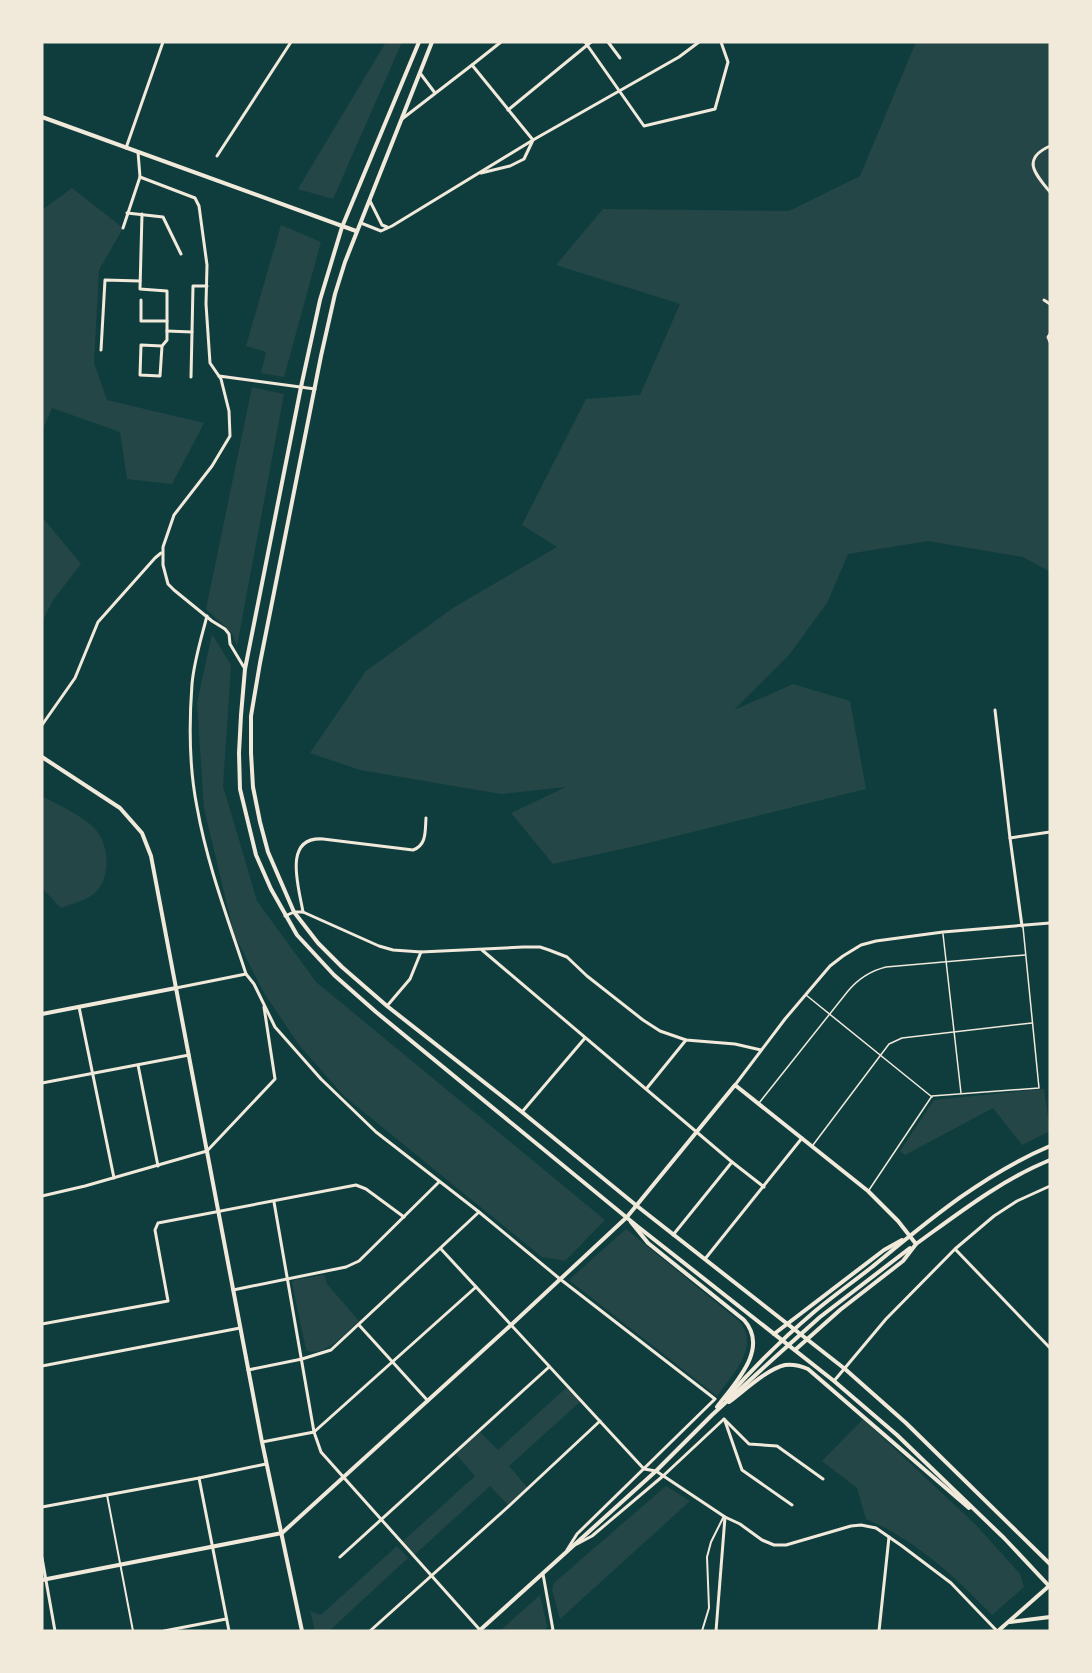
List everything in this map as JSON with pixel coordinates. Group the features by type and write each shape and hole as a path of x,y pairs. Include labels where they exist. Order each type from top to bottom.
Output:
{"street":[{"path":"126,148 163,42"},
{"path":"217,156 291,42"},
{"path":"419,42 342,227 320,300 301,387 245,669 239,753 240,789 256,855 285,916 297,935 311,952 376,1012 627,1217 834,1380 897,1435 1004,1538 1050,1586 998,1631 951,1583 876,1528 851,1526 786,1545 774,1545 762,1540 656,1471 644,1469 441,1249"},
{"path":"432,42 359,222 335,294 315,389 251,716 253,787 268,852 294,912 318,943 342,967 387,1006 673,1235 845,1369 906,1423 1050,1564"},
{"path":"401,120 501,42"},
{"path":"608,42 620,58"},
{"path":"359,222 381,231 389,227 533,140 679,57 699,42"},
{"path":"508,110 588,43 618,92 644,126 715,109 728,62 721,42"},
{"path":"472,65 533,140"},
{"path":"419,72 435,93"},
{"path":"42,117 356,231"},
{"path":"477,174 510,166 524,159 533,140"},
{"path":"1050,146 1037,153 1033,164 1036,175 1050,192"},
{"path":"123,228 140,177 138,152"},
{"path":"140,177 195,198 199,206 207,265 206,304 210,363 221,379 229,411 231,436 212,466 174,515 162,553 163,565 168,584 229,634 230,644 245,669"},
{"path":"369,198 382,225 389,227"},
{"path":"127,213 163,217 181,254"},
{"path":"142,214 140,290 168,291 167,340 162,346 160,376 140,375 141,345 162,346"},
{"path":"101,350 105,280 140,281"},
{"path":"192,377 193,286 207,286"},
{"path":"141,300 141,321 167,321"},
{"path":"1044,300 1050,304"},
{"path":"167,331 192,332"},
{"path":"1050,334 1048,337 1050,342"},
{"path":"219,376 315,389"},
{"path":"42,725 75,678 98,622 154,558 162,553"},
{"path":"207,616 192,683 191,747 194,790 210,864 246,974 254,984 275,1027 321,1079 376,1131 560,1279 715,1399 577,1534 563,1556"},
{"path":"995,710 1023,926"},
{"path":"42,757 120,808 142,833 151,856 266,1464 302,1631"},
{"path":"303,912 297,886 296,866 300,847 315,838 413,850 419,848 423,843 426,818"},
{"path":"1010,838 1050,832"},
{"path":"285,916 294,912 303,912 393,950 421,952 540,947 567,957 586,976 660,1031 686,1040 735,1044 761,1050"},
{"path":"44,1579 282,1533 627,1217 735,1085 805,994 830,966 861,945 876,940 1050,923"},
{"path":"481,949 764,1187"},
{"path":"387,1006 410,979 421,952"},
{"path":"42,1014 246,974"},
{"path":"42,1196 207,1151 275,1079 264,1005"},
{"path":"79,1007 114,1178"},
{"path":"522,1112 585,1038"},
{"path":"647,1088 686,1040"},
{"path":"42,1083 189,1055"},
{"path":"138,1065 158,1166"},
{"path":"735,1085 868,1191 894,1216 916,1244"},
{"path":"705,1259 802,1138"},
{"path":"712,1415 767,1354 815,1311 910,1235 967,1191 1024,1157 1050,1146"},
{"path":"274,1202 314,1432 321,1452 479,1631 656,1471 712,1415 820,1317 974,1202 1031,1168 1050,1160"},
{"path":"673,1235 732,1162"},
{"path":"233,1290 346,1267 359,1261 439,1182"},
{"path":"42,1324 168,1301 155,1230 158,1223 356,1185 366,1189 404,1217"},
{"path":"834,1380 886,1319 955,1250 994,1216 1050,1186"},
{"path":"248,1370 302,1359 331,1350 479,1212"},
{"path":"627,1217 648,1243 744,1320 750,1330 754,1340 751,1358 712,1415"},
{"path":"774,1334 884,1250 910,1235"},
{"path":"795,1350 840,1310 903,1261 916,1244"},
{"path":"955,1250 1050,1348"},
{"path":"262,1442 314,1432 477,1287"},
{"path":"359,1325 428,1401"},
{"path":"42,1366 240,1328"},
{"path":"712,1415 774,1369 790,1365 808,1369 1004,1538"},
{"path":"340,1557 549,1366"},
{"path":"573,1546 592,1536 663,1476 724,1419"},
{"path":"724,1419 749,1444 777,1446 823,1479"},
{"path":"724,1419 742,1470 792,1505"},
{"path":"370,1631 600,1421"},
{"path":"42,1507 266,1464"},
{"path":"199,1478 229,1631"},
{"path":"107,1494 133,1631"},
{"path":"702,1631 709,1608 707,1557 711,1542 724,1516"},
{"path":"716,1631 724,1516"},
{"path":"879,1631 889,1537"},
{"path":"42,1558 55,1631"},
{"path":"543,1574 553,1630 551,1631"},
{"path":"1009,1622 1050,1617"},
{"path":"164,1631 226,1619"}],"lane":[{"path":"805,994 932,1097 1039,1088 1023,926"},
{"path":"943,932 961,1094"},
{"path":"759,1104 829,1014 854,984 862,978 879,969 1025,955"},
{"path":"812,1146 889,1044 902,1038 1032,1023"},
{"path":"868,1191 932,1097"}],"shaded area":[{"path":"386,42 402,42 333,199 298,189"},
{"path":"916,42 1050,42 1050,572 1023,557 928,541 848,554 827,603 789,655 734,710 793,684 850,701 866,789 553,864 511,813 566,787 501,794 360,770 310,753 366,671 453,608 557,547 522,525 586,399 640,395 680,304 556,265 603,209 789,211 860,176"},
{"path":"72,188 123,228 99,270 94,363 107,400 204,423 172,484 127,479 120,432 52,408 42,431 42,210"},
{"path":"281,225 321,242 284,377 261,373 266,352 246,346"},
{"path":"252,387 284,394 237,646 232,633 206,609"},
{"path":"42,517 81,564 53,600 42,622"},
{"path":"212,634 231,665 223,786 257,901 316,982 605,1220 565,1261 542,1257 344,1096 299,1045 264,993 234,934 204,808 197,703"},
{"path":"44,797 90,824 100,836 106,852 106,870 100,887 87,898 61,908 42,888 42,802"},
{"path":"1044,1089 1050,1131 1022,1145 993,1108 905,1155 900,1151 934,1100"},
{"path":"626,1229 740,1322 747,1342 742,1361 717,1396 569,1280"},
{"path":"324,1275 327,1284 359,1321 327,1348 313,1352 306,1350 292,1283 294,1280"},
{"path":"568,1386 581,1401 509,1466 528,1488 509,1506 490,1486 413,1556 401,1543 475,1476 455,1453 479,1431 498,1450"},
{"path":"863,1419 976,1525 1020,1574 1024,1587 992,1615 924,1553 891,1531 866,1519 857,1488 822,1461"},
{"path":"666,1486 690,1501 560,1619 552,1590 554,1583"},
{"path":"397,1546 408,1558 329,1631 315,1631 310,1611 321,1615"},
{"path":"540,1595 547,1626 545,1631 500,1631"}]}
